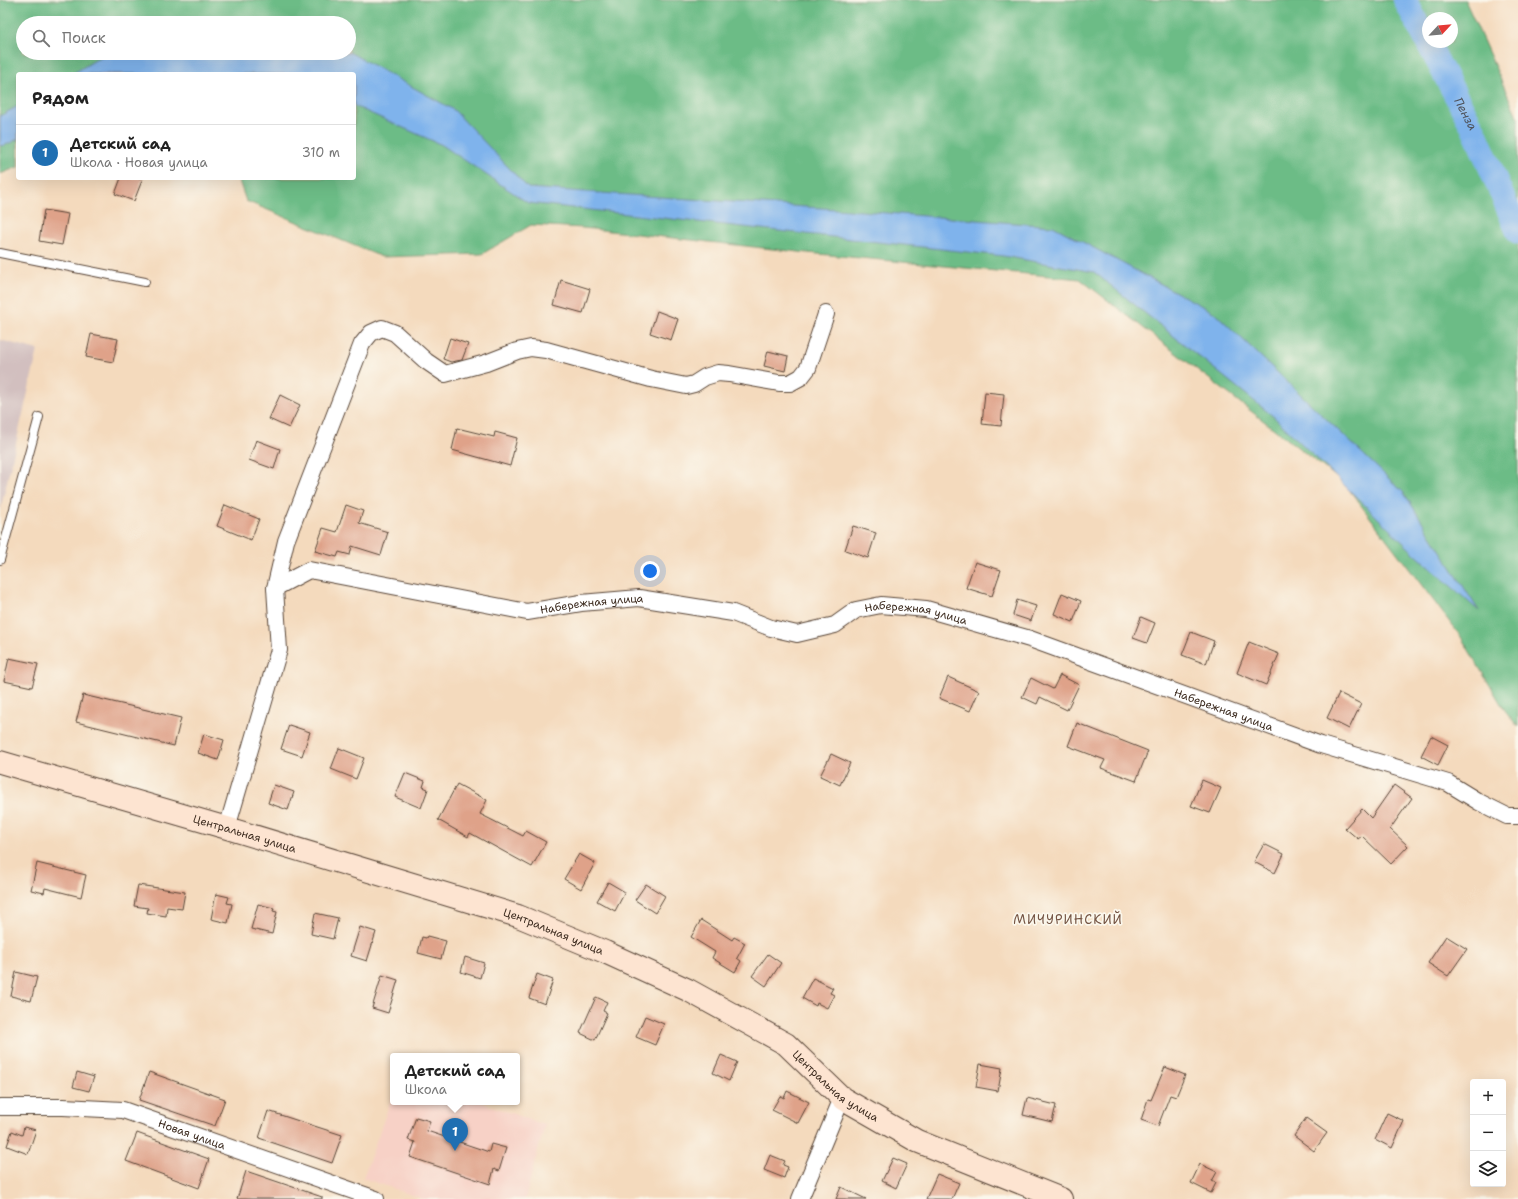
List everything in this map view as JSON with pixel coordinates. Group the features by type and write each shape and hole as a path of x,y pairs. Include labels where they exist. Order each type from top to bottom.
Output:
{"street":[{"path":"228,828 279,650 275,588 286,541 362,344 371,333 382,328 395,333 426,361 445,374 486,363 517,351 531,348 546,350 651,379 686,386 718,373 779,383 790,383 802,377 808,368 826,314"},
{"name":"Набережная улица","path":"275,588 308,570 527,612 581,603 639,598 733,612 771,628 797,634 835,625 856,610 881,605 926,609 1030,639 1321,745 1448,783 1479,802 1507,816 1518,816"},
{"name":"Центральная улица","path":"0,762 228,828 518,916 605,952 688,990 786,1044 842,1098 917,1141 1061,1199"},
{"path":"800,1199 842,1098"},
{"name":"Новая улица","path":"0,1107 63,1107 122,1110 376,1199"}],"lane":[{"path":"0,253 145,282"},
{"path":"0,560 39,417"}],"shaded area":[{"path":"0,340 38,350 0,511"},
{"path":"390,1102 390,1105 488,1105 545,1125 525,1199 424,1199 363,1178"}],"green space":[{"path":"0,0 1465,0 1518,118 1518,727 1504,709 1461,637 1344,483 1080,279 808,253 583,228 531,225 482,254 382,257 246,201 239,180 356,180 356,72 16,72 16,168 0,174"}],"water":[{"path":"356,56 454,110 528,188 836,209 1053,226 1215,313 1404,493 1479,611 1415,554 1274,417 1094,272 1003,256 528,203 442,145 356,107 356,72 75,72 95,60 356,60"},
{"path":"16,107 16,140 0,146 0,116"}],"building":[{"path":"120,180 142,180 134,201 115,194"},
{"path":"44,210 68,214 62,245 39,241"},
{"path":"561,280 590,289 583,313 554,305"},
{"path":"657,311 678,319 671,340 650,333"},
{"path":"91,334 118,339 113,362 86,357"},
{"path":"450,338 468,344 462,360 451,362 443,359"},
{"path":"768,351 788,356 785,371 764,366"},
{"path":"985,392 1004,394 1001,426 982,424"},
{"path":"280,395 300,405 289,428 269,419"},
{"path":"457,428 494,437 495,432 517,438 510,466 452,450"},
{"path":"256,440 280,449 274,469 249,460"},
{"path":"225,505 259,519 251,540 217,526"},
{"path":"346,505 363,511 359,523 388,532 381,555 352,546 350,555 339,552 337,557 315,551 323,528 337,532"},
{"path":"853,526 876,533 868,558 845,550"},
{"path":"975,562 1001,570 992,596 966,588"},
{"path":"1062,593 1081,601 1073,622 1054,614"},
{"path":"1017,600 1036,606 1031,621 1013,615"},
{"path":"1141,617 1155,623 1147,643 1133,638"},
{"path":"1191,632 1214,641 1206,664 1182,655"},
{"path":"1249,642 1279,654 1266,685 1237,673"},
{"path":"9,658 38,664 32,687 4,681"},
{"path":"1060,675 1079,685 1067,710 1040,697 1037,704 1022,697 1031,678 1053,689"},
{"path":"948,677 979,691 970,711 939,698"},
{"path":"1339,693 1361,704 1349,729 1327,718"},
{"path":"83,695 181,718 174,746 76,722"},
{"path":"1077,723 1148,751 1136,781 1101,768 1105,760 1068,746"},
{"path":"289,725 310,732 302,756 281,749"},
{"path":"204,734 224,740 218,760 198,753"},
{"path":"1431,736 1448,745 1438,765 1421,756"},
{"path":"339,748 364,758 356,779 331,769"},
{"path":"831,754 850,763 840,785 820,776"},
{"path":"405,773 425,781 423,787 428,789 421,808 395,797"},
{"path":"1202,780 1221,788 1210,813 1191,806"},
{"path":"457,784 487,800 480,814 523,836 526,831 546,842 532,867 470,833 468,837 438,820"},
{"path":"274,785 294,792 288,810 268,803"},
{"path":"1394,785 1412,798 1390,829 1408,846 1391,864 1362,836 1358,839 1345,828 1362,809 1371,818"},
{"path":"1264,844 1284,854 1275,873 1254,862"},
{"path":"579,854 595,863 581,889 564,879"},
{"path":"37,863 86,875 81,897 45,888 44,893 31,890"},
{"path":"608,882 625,892 615,911 597,901"},
{"path":"646,884 665,896 655,913 635,900"},
{"path":"138,885 185,892 182,909 167,907 166,916 147,913 148,908 134,906"},
{"path":"216,894 229,897 227,903 232,904 228,923 211,919"},
{"path":"258,904 274,908 273,911 277,912 272,934 251,929"},
{"path":"315,913 338,918 333,939 311,934"},
{"path":"701,920 732,940 734,937 745,943 737,958 741,961 735,972 712,958 715,952 691,937"},
{"path":"360,927 376,932 367,961 351,956"},
{"path":"427,936 446,941 441,959 418,953 422,937 426,938"},
{"path":"1446,936 1467,949 1448,976 1428,963"},
{"path":"768,954 781,963 766,986 752,976"},
{"path":"465,957 484,963 480,978 461,972"},
{"path":"16,972 37,977 31,1001 11,996"},
{"path":"537,974 553,980 545,1004 529,998"},
{"path":"382,975 398,980 388,1013 372,1008"},
{"path":"813,978 833,988 830,993 834,995 827,1008 817,1003 816,1006 802,998"},
{"path":"596,997 607,1002 603,1011 607,1013 595,1040 580,1033"},
{"path":"645,1016 664,1024 655,1045 636,1037"},
{"path":"721,1055 737,1062 729,1081 713,1073"},
{"path":"980,1064 1002,1068 998,1091 976,1087"},
{"path":"1165,1067 1185,1075 1176,1097 1170,1095 1158,1126 1141,1120 1148,1099 1151,1100"},
{"path":"77,1072 94,1077 89,1091 73,1087"},
{"path":"149,1072 225,1099 215,1126 139,1100"},
{"path":"787,1091 809,1102 798,1123 772,1110 780,1096 784,1098"},
{"path":"1027,1098 1056,1105 1052,1122 1023,1115"},
{"path":"268,1111 342,1135 332,1163 259,1138"},
{"path":"1387,1113 1404,1121 1392,1148 1375,1139"},
{"path":"416,1117 430,1121 427,1131 489,1152 491,1144 506,1148 499,1171 494,1169 490,1184 410,1157 415,1142 408,1140"},
{"path":"1306,1118 1327,1133 1314,1151 1294,1136"},
{"path":"24,1127 36,1130 28,1154 7,1146 12,1131 22,1135"},
{"path":"137,1133 209,1159 199,1188 126,1161"},
{"path":"770,1155 785,1161 783,1165 788,1167 784,1178 764,1170"},
{"path":"893,1158 907,1164 896,1188 882,1181"},
{"path":"1200,1164 1217,1172 1212,1181 1216,1183 1211,1193 1191,1183"},
{"path":"246,1171 322,1197 322,1199 237,1199"},
{"path":"937,1174 959,1183 952,1199 926,1199"},
{"path":"841,1187 866,1199 836,1199"}],"waterway":[{"name":"Пенза","path":"1405,0 1475,132 1518,232"}],"place":[{"name":"Детский сад","path":"455,1151"}],"district":[{"name":"МИЧУРИНСКИЙ","path":"1068,919"}]}
